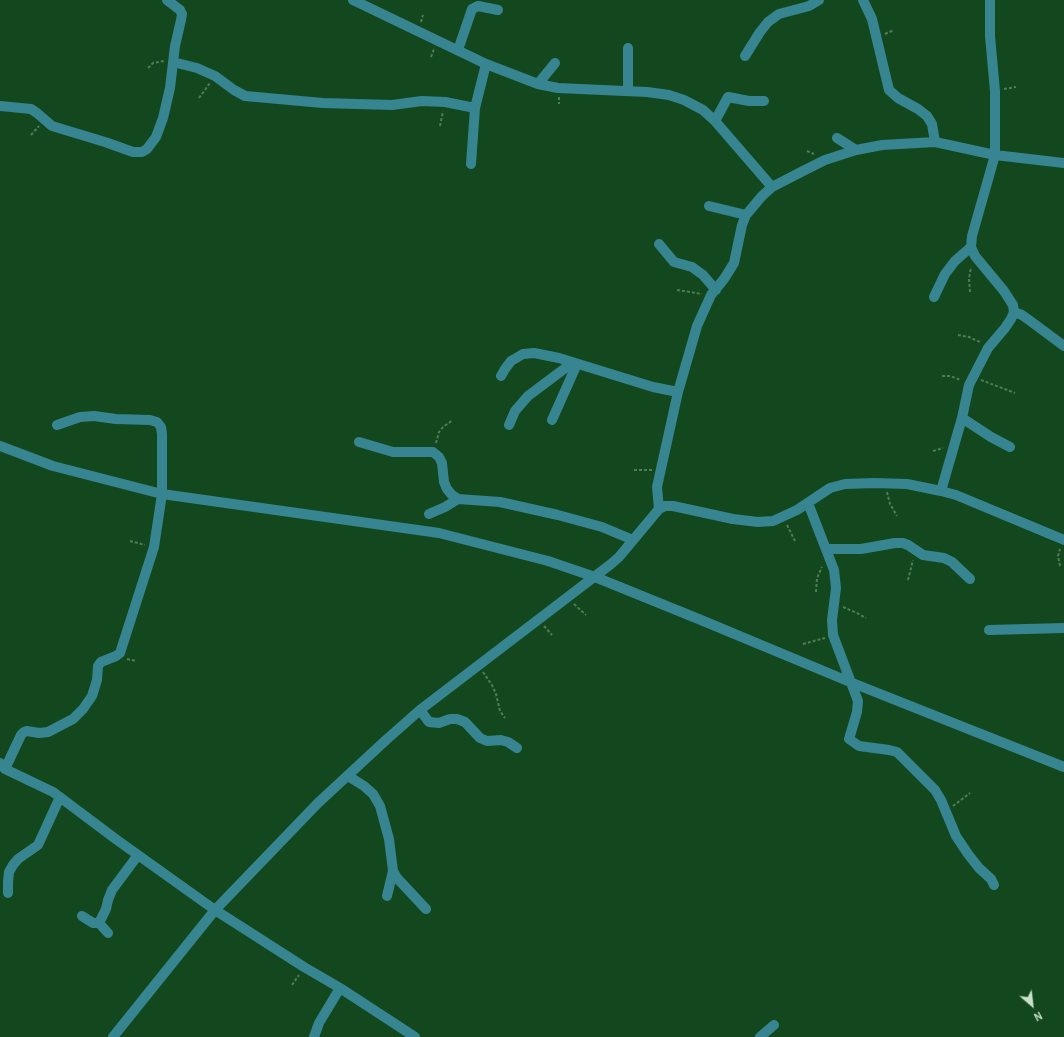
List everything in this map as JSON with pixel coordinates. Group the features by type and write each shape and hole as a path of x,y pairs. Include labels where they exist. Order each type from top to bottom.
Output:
{"street":[{"path":"0,106 31,109 52,126 133,152 142,152 147,149 156,136 163,118 170,88 173,62 182,14 176,6 167,0"},
{"path":"353,0 398,23 486,64 538,84 558,88 628,90 669,95 684,100 703,110 715,121 772,187"},
{"path":"745,56 768,22 779,14 809,6 819,0"},
{"path":"863,0 872,19 889,90 898,98 927,116 932,124 935,142"},
{"path":"941,490 971,381 988,348 1005,328 1014,312 1013,305 1004,291 973,252 972,236 995,155 995,91 989,26 990,0"},
{"path":"458,50 472,9 478,6 498,10"},
{"path":"628,48 628,90"},
{"path":"173,62 197,68 215,76 239,94 245,96 323,103 392,104 422,101 445,102 475,108"},
{"path":"471,164 475,108 486,64"},
{"path":"538,84 554,64"},
{"path":"715,121 728,97 749,101 764,101"},
{"path":"837,138 856,150"},
{"path":"659,509 657,487 678,392 697,326 713,292 724,279 734,263 742,225 746,216 762,196 772,187 826,160 856,150 882,145 935,142 995,155 1064,163"},
{"path":"709,206 746,216"},
{"path":"659,244 674,262 692,267 703,275 713,292"},
{"path":"934,297 945,274 955,261 973,252"},
{"path":"1014,312 1022,315 1064,346"},
{"path":"501,376 504,369 512,361 523,354 534,352 546,354 652,387 678,392"},
{"path":"552,420 575,363"},
{"path":"509,425 515,411 528,396 575,363"},
{"path":"57,425 80,417 94,416 116,419 150,420 157,422 161,427 162,494 154,548 122,649 116,656 101,662 98,666 97,680 92,696 83,709 73,719 48,732 24,732 3,766 60,797 215,910 415,1037"},
{"path":"962,418 990,437 1010,447"},
{"path":"359,442 393,452 434,452 442,463 444,482 447,489 458,500"},
{"path":"0,446 53,466 162,494 439,533 548,561 595,578 1064,767"},
{"path":"112,1037 215,910 318,803 420,710 478,664 595,578 620,557 659,509 665,506 673,506 733,519 758,522 773,521 808,503 830,488 845,484 907,484 941,490 981,505 1061,539"},
{"path":"428,514 458,500 500,502 602,527 633,540"},
{"path":"808,503 834,570 836,588 832,620 834,635 858,701 857,712 849,739 859,746 897,752 935,790 941,800 956,836 968,854 979,868 991,879 994,885"},
{"path":"827,554 861,550 894,543 908,545 922,555 944,558 952,562 970,579"},
{"path":"989,630 1064,628"},
{"path":"420,710 429,722 438,723 450,719 457,719 465,722 480,738 487,741 501,740 508,742 516,748"},
{"path":"348,776 364,786 372,794 380,806 389,839 393,871 387,896"},
{"path":"8,893 9,872 18,859 38,845 60,797"},
{"path":"98,923 106,909 112,890 138,855"},
{"path":"393,871 397,878 426,909"},
{"path":"82,916 93,923 98,923 108,933"},
{"path":"314,1037 319,1023 340,988"},
{"path":"760,1037 774,1025"}],"path":[{"path":"148,68 153,63 161,61 173,62"},
{"path":"199,98 215,76"},
{"path":"440,126 445,102"},
{"path":"970,292 970,270 973,252"},
{"path":"677,290 713,292"},
{"path":"958,335 979,341 988,348"},
{"path":"942,376 950,376 1015,393"},
{"path":"434,452 439,432 443,426 453,420"},
{"path":"634,470 661,470"},
{"path":"887,483 887,496 897,516"},
{"path":"783,517 796,541"},
{"path":"1060,566 1058,556 1061,539"},
{"path":"130,541 154,548"},
{"path":"908,580 916,551"},
{"path":"816,592 817,578 827,554"},
{"path":"568,597 586,615"},
{"path":"834,605 857,613 866,618"},
{"path":"803,644 834,635"},
{"path":"478,664 492,685 500,711 505,718"},
{"path":"946,812 970,793"}]}
